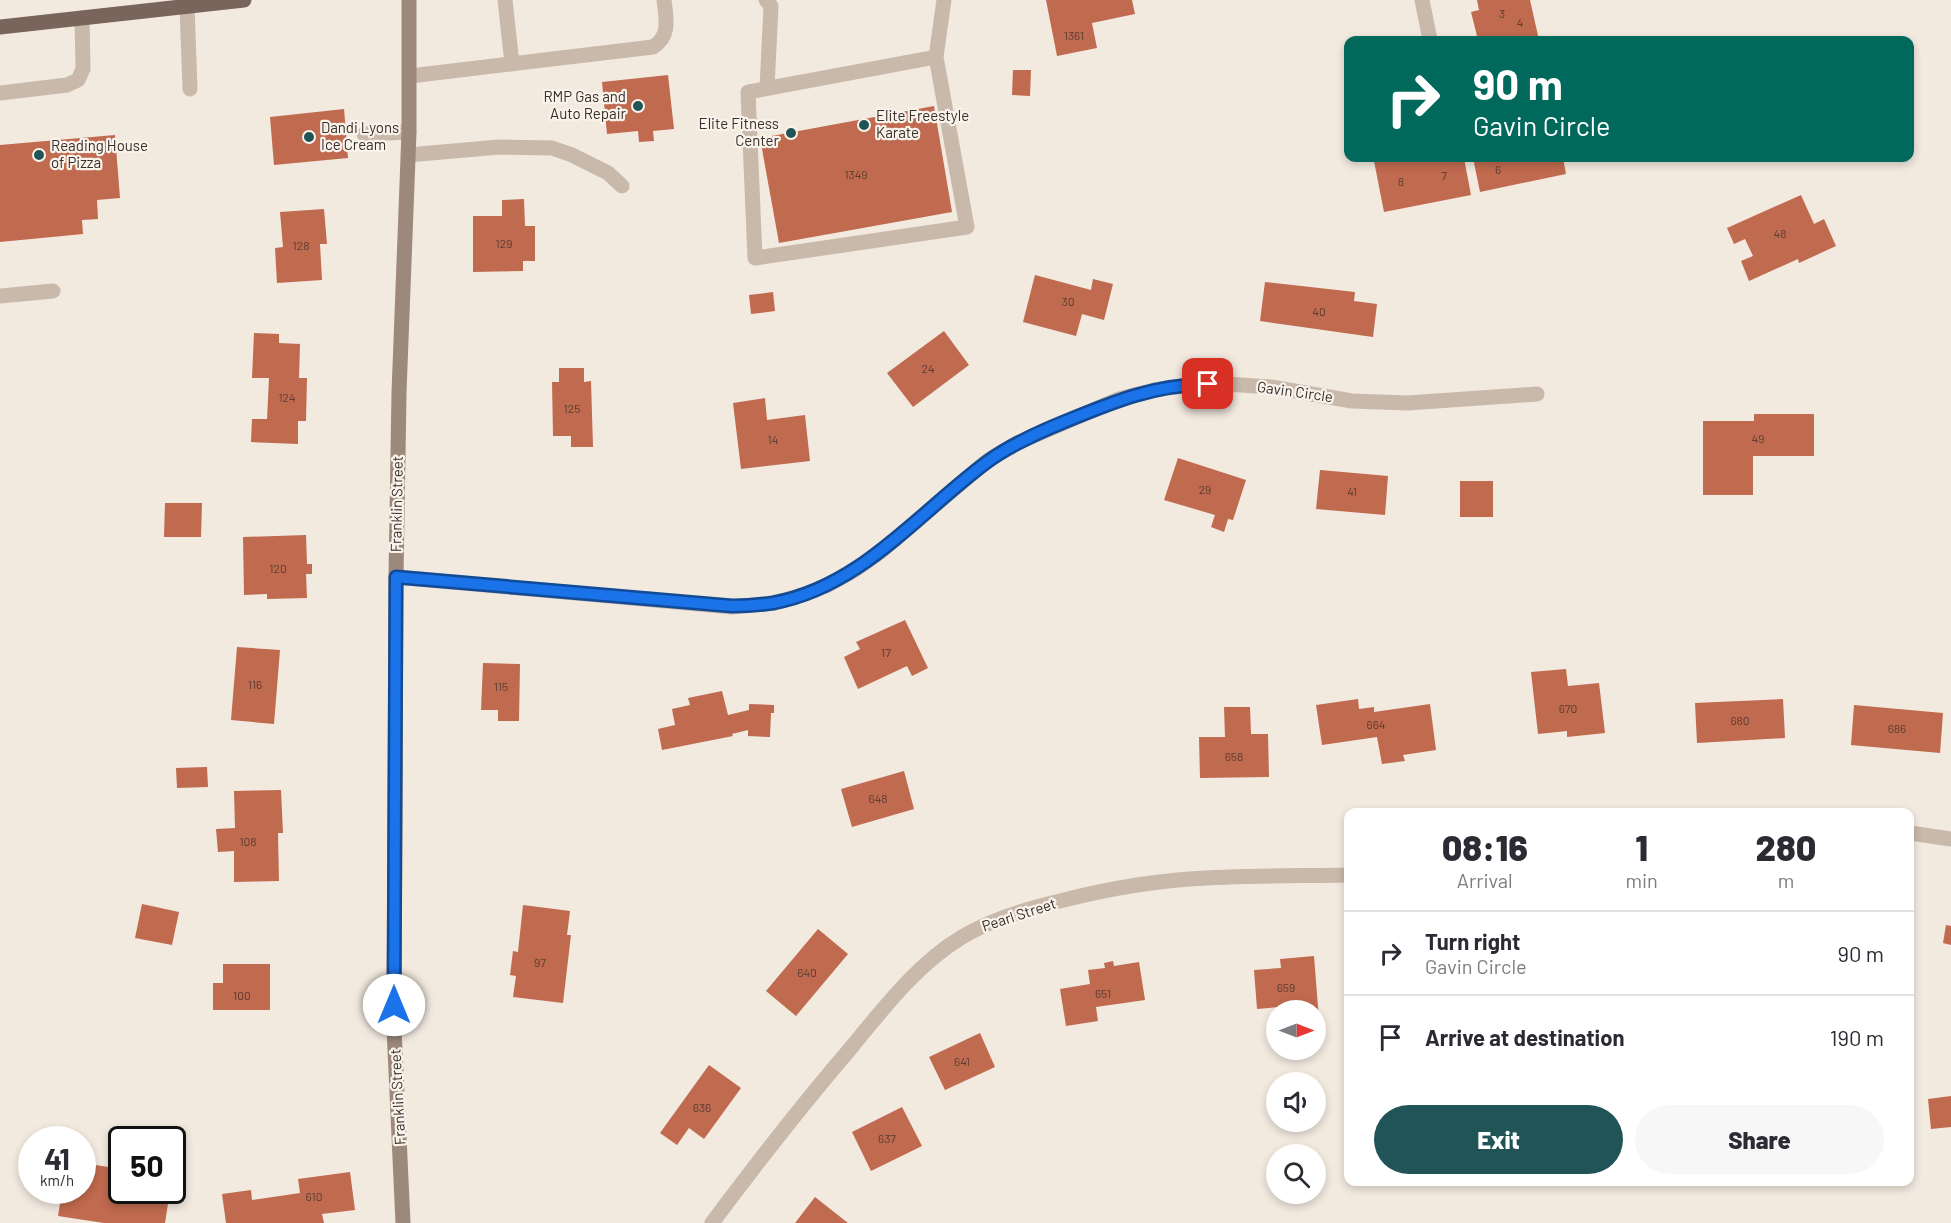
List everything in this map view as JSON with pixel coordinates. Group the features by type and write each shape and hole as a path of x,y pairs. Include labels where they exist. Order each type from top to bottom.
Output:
{"main road":[{"path":"0,27 82,18 161,5 187,6 244,0"},
{"name":"Franklin Street","path":"403,1223 394,1028 396,577 399,382 409,132 409,0"}],"street":[{"path":"505,0 512,64"},
{"path":"410,76 653,46 661,42 666,30 664,0"},
{"path":"766,0 771,6 767,88"},
{"path":"936,57 748,92 755,258 967,227 936,57 944,0"},
{"path":"1422,0 1429,36"},
{"path":"187,6 190,89"},
{"path":"0,93 67,85 78,80 83,69 82,18"},
{"path":"364,134 409,132"},
{"path":"408,155 499,147 552,148 608,173 621,186"},
{"path":"0,296 53,291"},
{"name":"Gavin Circle","path":"396,577 732,606 774,603 810,592 855,570 879,553 987,461 1017,443 1128,397 1154,390 1190,385 1226,384 1271,387 1352,401 1408,403 1537,394"},
{"path":"1914,834 1951,839"},
{"name":"Pearl Street","path":"712,1223 754,1167 885,1007 939,953 973,930 998,919 1041,906 1118,888 1221,877 1344,874"}],"building":[{"path":"1046,0 1132,0 1135,14 1092,23 1097,48 1057,56"},
{"path":"1477,0 1530,0 1538,36 1477,36 1471,12 1479,10"},
{"path":"1013,70 1031,70 1030,96 1012,95"},
{"name":"RMP Gas and Auto Repair","path":"668,75 674,129 653,131 654,141 639,142 638,131 607,134 602,82"},
{"path":"934,106 952,212 779,243 760,138"},
{"name":"Dandi Lyons Ice Cream","path":"344,109 348,158 274,165 270,117"},
{"path":"115,135 120,198 97,200 98,219 82,220 83,234 0,242 0,145"},
{"path":"1374,162 1465,162 1471,195 1384,212"},
{"path":"1474,162 1564,162 1566,174 1480,192"},
{"path":"1801,195 1814,224 1824,219 1836,246 1799,263 1798,259 1749,281 1741,261 1753,256 1745,239 1734,244 1727,228"},
{"path":"524,199 525,226 535,226 535,261 523,261 523,271 473,272 473,216 502,216 502,200"},
{"path":"324,209 327,244 320,244 322,280 277,283 275,248 283,247 280,212"},
{"path":"1035,275 1091,290 1093,279 1113,284 1104,320 1082,314 1076,336 1023,322"},
{"path":"1265,282 1355,292 1354,301 1377,304 1373,337 1260,321"},
{"path":"773,292 775,311 751,314 749,295"},
{"path":"944,331 969,365 913,407 887,373"},
{"path":"254,333 279,334 279,343 300,344 299,378 307,378 306,421 298,421 298,444 251,442 252,419 267,419 269,378 252,378"},
{"path":"559,368 584,368 584,382 591,381 593,447 571,447 571,436 553,436 552,382 559,382"},
{"path":"765,398 767,420 805,415 810,461 741,469 733,403"},
{"path":"1754,414 1814,414 1814,456 1753,456 1753,495 1703,495 1703,421 1754,421"},
{"path":"1178,458 1246,480 1233,520 1228,519 1224,532 1211,527 1215,515 1164,500"},
{"path":"1320,470 1388,476 1385,515 1316,509"},
{"path":"1460,481 1493,481 1493,517 1460,517"},
{"path":"165,503 202,503 201,537 164,537"},
{"path":"306,535 307,564 312,564 312,574 306,574 307,598 267,599 267,594 244,595 243,537"},
{"path":"905,620 928,668 912,676 907,666 858,689 844,657 860,649 856,642"},
{"path":"237,647 280,650 274,724 231,720"},
{"path":"483,663 520,664 519,721 498,721 498,710 481,710"},
{"path":"1566,669 1568,686 1599,683 1605,733 1567,737 1567,731 1538,734 1531,672"},
{"path":"722,691 728,715 749,710 749,704 774,705 774,713 771,713 770,737 748,736 748,730 732,734 733,736 662,750 658,729 675,725 672,709 690,705 688,698"},
{"path":"1358,699 1359,709 1374,707 1374,712 1430,704 1436,750 1403,755 1405,761 1382,764 1377,737 1322,745 1316,705"},
{"path":"1783,699 1785,738 1697,743 1695,703"},
{"path":"1854,705 1943,713 1940,753 1851,745"},
{"path":"1224,707 1250,707 1251,734 1268,734 1269,777 1200,778 1199,737 1225,737"},
{"path":"207,767 208,787 177,788 176,768"},
{"path":"904,771 914,809 852,827 841,789"},
{"path":"281,790 283,833 278,833 279,881 234,882 234,851 218,852 216,829 235,828 234,791"},
{"path":"142,904 179,912 172,945 135,938"},
{"path":"523,905 570,911 567,935 571,935 563,1003 513,997 516,976 510,975 513,951 518,952"},
{"path":"1946,925 1951,926 1951,945 1943,943"},
{"path":"818,929 848,954 796,1016 766,991"},
{"path":"1314,956 1317,1000 1266,1000 1266,1008 1257,1009 1254,970 1281,968 1280,959"},
{"path":"1113,961 1114,966 1139,962 1145,1000 1096,1007 1098,1021 1066,1026 1060,989 1090,984 1088,970 1105,968 1104,963"},
{"path":"223,964 270,964 270,1010 213,1010 213,983 223,983"},
{"path":"980,1033 995,1067 945,1090 929,1057"},
{"path":"709,1065 741,1088 704,1139 689,1128 677,1145 660,1133"},
{"path":"1951,1096 1951,1127 1931,1129 1928,1099"},
{"path":"902,1107 922,1146 871,1171 852,1132"},
{"path":"96,1165 108,1167 108,1204 168,1204 165,1223 104,1223 58,1216 60,1204 96,1204"},
{"path":"350,1172 355,1210 322,1214 324,1223 226,1223 222,1194 251,1190 252,1200 300,1193 298,1179"},
{"path":"815,1197 848,1223 795,1223"}],"place":[{"name":"RMP Gas and Auto Repair","path":"638,106"},
{"name":"Elite Freestyle Karate","path":"864,125"},
{"name":"Elite Fitness Center","path":"791,133"},
{"name":"Dandi Lyons Ice Cream","path":"309,137"},
{"name":"Reading House of Pizza","path":"39,155"}],"route":[{"path":"394,1005 396,577 732,606 774,603 828,585 855,570 879,553 987,461 1017,443 1119,399 1154,390 1208,384"}]}
